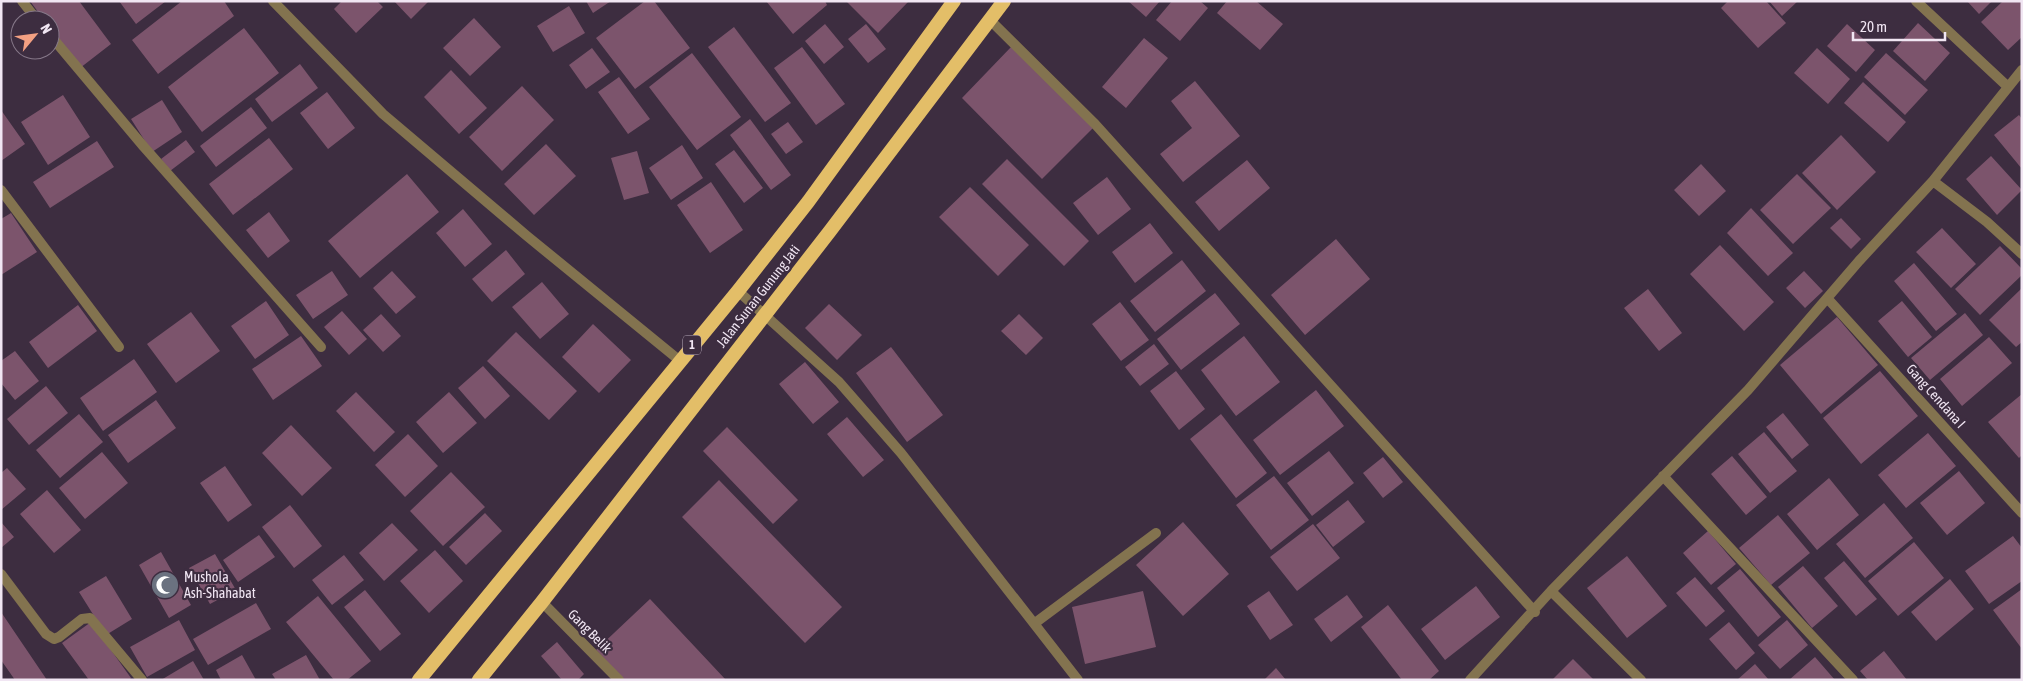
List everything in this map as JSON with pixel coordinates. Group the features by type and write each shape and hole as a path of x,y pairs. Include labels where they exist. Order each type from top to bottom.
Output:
{"highway":[{"name":"Jalan Sunan Gunung Jati","path":"479,680 542,602 1004,1"},
{"name":"1","path":"419,680 679,360 738,291 808,202 948,4"}],"street":[{"path":"273,1 383,114 679,360"},
{"path":"1916,1 2007,86"},
{"path":"990,20 1095,124 1535,612"},
{"path":"60,47 144,147 321,348"},
{"path":"1470,680 1535,612 1552,591 1748,390 1859,261 1933,181 2007,86 2022,70"},
{"path":"1933,181 1987,222 2022,254"},
{"path":"1,190 119,347"},
{"path":"738,291 765,313 839,382 901,453 1078,680"},
{"name":"Gang Cendana I","path":"1828,299 2022,513"},
{"path":"1663,476 1853,680"},
{"path":"1035,623 1156,533"},
{"path":"1,574 46,634 54,638 59,637 82,619 90,618 140,679"},
{"path":"1552,591 1641,680"},
{"name":"Gang Belik","path":"542,602 619,680"}],"building":[{"path":"30,1 79,1 111,44 80,68 60,41 60,10 37,10"},
{"path":"119,1 166,1 136,24"},
{"path":"182,1 224,1 234,16 158,74 132,40"},
{"path":"342,1 377,1 383,7 356,33 334,9"},
{"path":"394,1 429,1 411,19"},
{"path":"586,1 611,1 593,13"},
{"path":"645,1 654,1 690,48 635,89 596,38"},
{"path":"766,1 825,1 827,5 793,34"},
{"path":"846,1 909,1 878,33"},
{"path":"1128,1 1160,1 1146,17"},
{"path":"1172,1 1200,1 1208,8 1180,41 1156,20"},
{"path":"1227,1 1256,1 1283,24 1260,50 1217,13"},
{"path":"1728,1 1766,1 1786,23 1758,48 1721,8"},
{"path":"1769,1 1798,1 1782,16"},
{"path":"1967,1 1992,1 1979,14"},
{"path":"2003,1 2022,1 2022,37 2008,50 1981,22"},
{"path":"569,6 585,33 553,52 537,26"},
{"path":"474,18 501,47 470,76 443,48"},
{"path":"1918,23 1950,53 1925,81 1893,51"},
{"path":"825,24 844,47 824,64 805,41"},
{"path":"866,24 886,49 868,63 848,39"},
{"path":"1847,24 1875,50 1856,72 1827,46"},
{"path":"734,27 791,103 765,122 708,47"},
{"path":"244,28 279,73 202,132 168,87"},
{"path":"1144,38 1168,58 1126,108 1102,87"},
{"path":"1012,46 1094,127 1042,179 962,98"},
{"path":"802,47 845,104 816,125 774,68"},
{"path":"592,48 610,72 586,89 569,65"},
{"path":"1817,48 1850,79 1828,104 1794,73"},
{"path":"692,53 741,117 697,150 649,87"},
{"path":"1886,53 1928,90 1905,115 1864,77"},
{"path":"300,64 318,88 272,122 255,99"},
{"path":"451,70 487,108 459,134 424,97"},
{"path":"619,77 650,119 628,134 598,92"},
{"path":"1195,81 1240,136 1183,182 1160,154 1192,128 1171,101"},
{"path":"1863,82 1906,122 1888,142 1844,103"},
{"path":"522,86 554,120 502,171 469,137"},
{"path":"327,92 355,128 328,149 300,113"},
{"path":"63,95 90,137 48,165 21,122"},
{"path":"162,100 182,132 152,152 131,119"},
{"path":"251,107 267,128 216,167 200,146"},
{"path":"1,110 25,144 1,161"},
{"path":"2019,115 2022,119 2022,169 1994,135"},
{"path":"750,119 791,175 771,190 730,135"},
{"path":"788,122 803,142 786,154 771,134"},
{"path":"1841,135 1876,172 1837,210 1802,173"},
{"path":"269,138 293,169 233,215 209,184"},
{"path":"186,140 195,152 170,171 161,159"},
{"path":"97,141 114,167 50,208 33,182"},
{"path":"546,144 576,176 534,215 504,184"},
{"path":"682,145 703,178 671,200 649,168"},
{"path":"734,150 763,188 744,203 715,164"},
{"path":"637,151 649,193 624,200 611,158"},
{"path":"1991,156 2022,190 1997,215 1966,179"},
{"path":"1007,159 1089,241 1064,266 982,184"},
{"path":"1247,160 1270,188 1219,231 1195,202"},
{"path":"1701,164 1726,191 1699,216 1674,190"},
{"path":"407,174 439,212 360,278 328,241"},
{"path":"1797,174 1831,208 1793,244 1760,210"},
{"path":"1107,177 1131,209 1098,235 1073,203"},
{"path":"711,182 743,230 710,253 677,205"},
{"path":"970,187 1029,245 998,276 939,217"},
{"path":"1751,208 1793,253 1768,276 1727,233"},
{"path":"463,209 492,244 465,267 436,233"},
{"path":"269,212 290,241 268,258 246,230"},
{"path":"11,213 37,252 1,275 1,219"},
{"path":"1841,218 1861,239 1851,249 1830,228"},
{"path":"1150,223 1173,253 1135,283 1112,252"},
{"path":"1942,228 1976,264 1951,288 1916,252"},
{"path":"1336,239 1370,279 1305,335 1271,295"},
{"path":"1720,245 1774,302 1744,331 1690,274"},
{"path":"2000,246 2022,269 2022,275 1980,315 1955,289"},
{"path":"506,250 525,274 492,302 472,279"},
{"path":"1182,260 1206,291 1155,332 1130,301"},
{"path":"1914,263 1957,314 1936,331 1894,281"},
{"path":"332,271 348,295 313,319 296,295"},
{"path":"392,271 416,297 396,314 373,288"},
{"path":"1804,271 1823,291 1805,308 1786,288"},
{"path":"542,282 569,314 540,339 512,307"},
{"path":"2022,288 2022,342 2016,347 1989,320"},
{"path":"1648,289 1682,333 1659,351 1624,308"},
{"path":"1215,293 1240,324 1181,370 1157,339"},
{"path":"266,301 289,335 255,359 231,326"},
{"path":"1902,301 1932,337 1908,357 1878,321"},
{"path":"1120,302 1149,340 1121,361 1092,324"},
{"path":"829,304 862,335 837,360 805,328"},
{"path":"78,305 97,331 48,368 29,342"},
{"path":"342,311 367,339 349,355 324,327"},
{"path":"191,312 220,351 176,383 147,344"},
{"path":"1965,313 1983,335 1930,380 1911,358"},
{"path":"381,314 401,336 383,352 363,330"},
{"path":"1019,314 1043,338 1026,355 1001,331"},
{"path":"1837,317 1878,365 1821,414 1780,365"},
{"path":"593,324 631,360 599,393 562,357"},
{"path":"516,332 577,391 549,420 487,361"},
{"path":"301,336 322,366 273,400 252,369"},
{"path":"1244,336 1280,382 1236,416 1201,370"},
{"path":"1989,337 2012,363 1962,406 1940,379"},
{"path":"1154,344 1169,364 1140,386 1125,367"},
{"path":"891,347 943,415 907,442 856,373"},
{"path":"15,351 39,381 15,400 1,383 1,361"},
{"path":"134,359 157,392 103,431 80,398"},
{"path":"805,362 839,402 813,424 779,384"},
{"path":"483,366 510,396 485,419 458,388"},
{"path":"1176,371 1205,409 1179,430 1150,391"},
{"path":"1880,371 1918,416 1861,464 1823,418"},
{"path":"46,386 68,413 29,445 7,419"},
{"path":"1316,390 1344,426 1280,475 1253,440"},
{"path":"356,392 395,432 374,452 336,411"},
{"path":"449,392 477,423 443,453 416,422"},
{"path":"2022,394 2022,455 2019,458 1988,422"},
{"path":"156,400 176,428 128,463 108,435"},
{"path":"1783,413 1809,445 1792,459 1766,427"},
{"path":"79,414 103,442 60,478 36,450"},
{"path":"1221,414 1267,473 1236,498 1190,439"},
{"path":"847,417 884,460 863,477 827,434"},
{"path":"291,425 332,468 302,496 262,453"},
{"path":"727,427 798,500 773,524 703,451"},
{"path":"1764,432 1797,471 1770,493 1738,454"},
{"path":"1928,433 1956,466 1906,508 1878,475"},
{"path":"408,434 438,466 405,497 375,465"},
{"path":"1329,451 1354,483 1312,516 1287,483"},
{"path":"102,452 128,483 85,519 59,488"},
{"path":"1732,456 1767,497 1746,515 1711,474"},
{"path":"1383,457 1403,482 1383,498 1363,473"},
{"path":"225,466 252,505 228,522 200,483"},
{"path":"7,468 26,489 1,510 1,473"},
{"path":"1959,471 1985,503 1947,535 1920,503"},
{"path":"451,472 485,507 443,546 410,511"},
{"path":"1274,476 1309,520 1271,550 1236,505"},
{"path":"1829,478 1859,515 1817,550 1787,514"},
{"path":"719,480 842,607 805,643 682,517"},
{"path":"47,490 81,530 54,553 20,514"},
{"path":"1348,500 1365,522 1333,547 1316,525"},
{"path":"1884,503 1913,538 1865,578 1836,544"},
{"path":"290,505 322,546 294,568 262,527"},
{"path":"485,513 502,531 466,565 449,547"},
{"path":"1778,515 1810,553 1771,585 1739,548"},
{"path":"1,522 14,537 1,548"},
{"path":"1183,522 1229,574 1183,616 1136,565"},
{"path":"392,523 418,550 384,581 359,553"},
{"path":"1313,524 1340,558 1297,591 1270,557"},
{"path":"1708,531 1736,564 1711,585 1683,553"},
{"path":"259,535 275,557 238,582 223,560"},
{"path":"2013,536 2022,548 2022,581 1989,604 1965,571"},
{"path":"1914,542 1944,578 1898,616 1868,581"},
{"path":"435,550 463,581 429,613 400,581"},
{"name":"Mushola Ash-Shahabat","path":"161,552 191,605 169,618 139,565"},
{"path":"215,554 236,590 210,604 189,568"},
{"path":"344,555 364,580 332,605 312,580"},
{"path":"1627,556 1667,606 1627,638 1587,588"},
{"path":"1844,561 1877,599 1856,616 1824,578"},
{"path":"1803,566 1838,606 1812,628 1778,587"},
{"path":"1740,569 1781,617 1758,637 1717,588"},
{"path":"106,576 132,619 106,635 79,592"},
{"path":"1695,577 1725,611 1706,627 1676,593"},
{"path":"1950,579 1974,609 1936,641 1911,612"},
{"path":"1476,586 1500,617 1445,660 1421,629"},
{"path":"2022,589 2022,649 1993,610"},
{"path":"365,590 401,634 380,651 344,607"},
{"path":"1143,591 1156,647 1085,664 1072,607"},
{"path":"1269,591 1293,625 1270,640 1247,606"},
{"path":"1347,595 1363,617 1331,642 1314,619"},
{"path":"318,596 371,661 347,680 334,680 286,622"},
{"path":"650,599 726,680 624,680 596,650"},
{"path":"256,603 271,629 208,665 193,639"},
{"path":"1388,605 1439,671 1429,680 1402,680 1361,627"},
{"path":"1,612 47,680 15,680 1,660"},
{"path":"179,620 195,650 147,677 130,647"},
{"path":"1787,620 1808,645 1780,669 1758,645"},
{"path":"91,622 131,678 129,680 89,680 62,643"},
{"path":"1729,622 1755,653 1736,670 1709,639"},
{"path":"557,642 584,674 578,680 562,680 541,656"},
{"path":"1884,651 1907,680 1868,680 1860,671"},
{"path":"242,655 256,680 221,680 216,670"},
{"path":"306,655 320,680 276,680 272,674"},
{"path":"1815,657 1835,680 1789,680"},
{"path":"1573,659 1594,680 1552,680"},
{"path":"193,661 204,680 161,680"},
{"path":"1755,664 1769,680 1737,680"},
{"path":"1276,668 1286,680 1264,680"}],"place":[{"name":"Mushola Ash-Shahabat","path":"165,585"}]}
